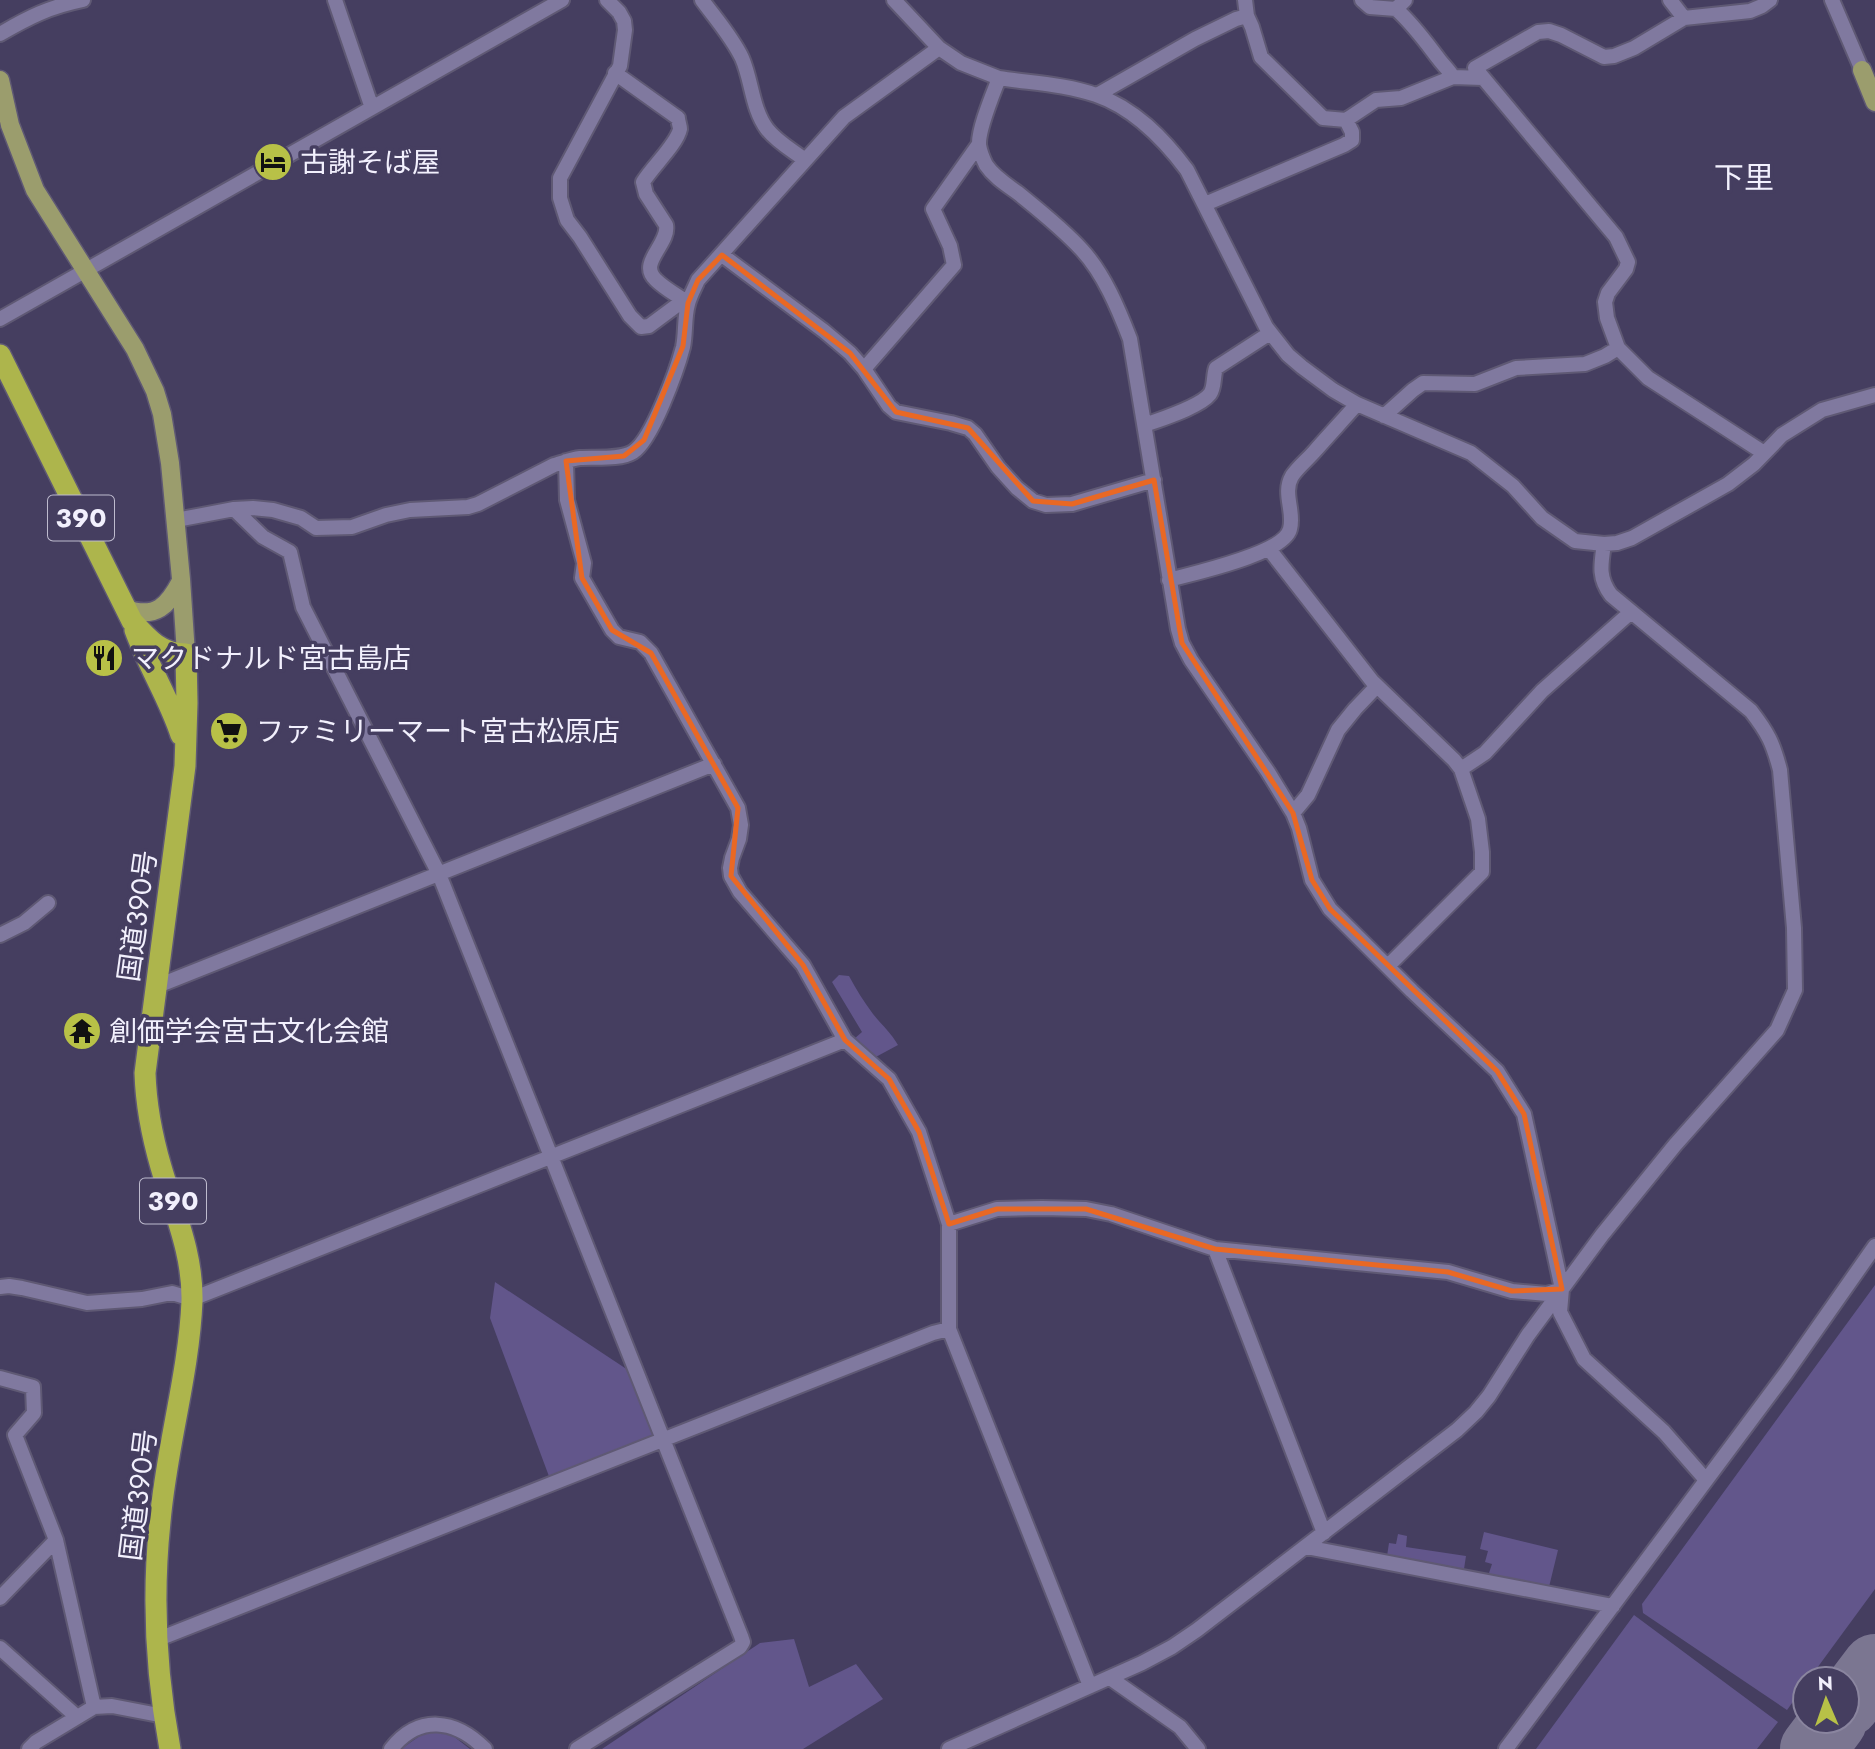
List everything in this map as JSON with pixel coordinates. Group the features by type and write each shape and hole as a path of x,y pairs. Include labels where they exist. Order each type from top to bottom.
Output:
{"highway":[{"name":"390","path":"0,355 129,615 145,636 158,647 173,654 186,654"},
{"path":"129,615 173,711 186,750"},
{"name":"国道390号","path":"170,1749 156,1640 156,1585 160,1521 192,1299 187,1251 161,1167 146,1100 145,1073 186,750 186,654"}],"main road":[{"path":"1862,70 1875,102"},
{"path":"0,80 10,125 35,190 135,349 155,391 168,451 186,654"},
{"path":"129,615 157,610 168,603 181,579"}],"street":[{"path":"0,34 35,14 83,0"},
{"path":"335,0 372,108"},
{"path":"0,319 562,0"},
{"path":"607,0 624,21 620,66 560,178 560,198 567,220 630,316 641,327 649,326 686,302"},
{"path":"702,0 741,56 766,127 772,135 805,160"},
{"path":"894,0 939,48 961,63 999,78 1097,95 1124,108 1151,128 1171,148 1187,170 1248,293 1270,333 1288,355 1333,390 1357,404 1471,453 1513,486 1552,526 1575,541 1617,544 1632,538 1728,484 1754,464 1783,435 1822,410 1875,395"},
{"path":"1245,0 1247,16 1261,57 1323,118 1346,120 1376,100 1401,98 1452,77 1483,78"},
{"path":"1362,0 1370,7 1401,4 1411,22 1452,77"},
{"path":"1670,0 1684,18"},
{"path":"1764,453 1647,378 1618,348 1607,318 1605,302 1608,293 1626,269 1626,255 1616,237 1475,68 1538,32 1549,30 1604,57 1614,56 1634,48 1684,18 1750,11 1770,0"},
{"path":"1832,0 1862,70"},
{"path":"1097,95 1195,39 1247,16"},
{"path":"176,520 234,509 273,510 301,518 316,528 352,527 410,510 468,507 566,461 624,456 635,452 657,419 683,346 686,302 698,280 845,117 939,48"},
{"path":"615,73 678,118 680,128 675,142 643,182 646,194 667,225 665,238 651,260 650,271 654,279 686,302"},
{"path":"999,78 979,137 985,163 1083,250 1112,296 1130,339 1169,580 1182,643 1293,813 1312,880 1330,909 1497,1071 1524,1114 1562,1289 1560,1312 1584,1359 1664,1432 1706,1480"},
{"path":"1205,204 1344,145 1352,139 1352,132 1346,120"},
{"path":"864,369 954,265 950,246 933,209 979,144"},
{"path":"722,255 850,353 896,412 968,428 998,467 1034,501 1046,505 1072,504 1154,480"},
{"path":"1145,425 1177,413 1209,395 1213,388 1216,368 1270,333"},
{"path":"1384,416 1423,383 1475,384 1516,368 1586,364 1618,348"},
{"path":"1169,580 1249,557 1281,541 1288,534 1291,525 1287,492 1293,474 1357,404"},
{"path":"566,461 567,500 584,563 582,578 611,630 619,637 640,642 652,653 738,808 741,825 730,868 731,876 740,892 803,965 845,1040 889,1079 919,1132 949,1224 948,1329 1090,1686"},
{"path":"234,509 263,537 290,552 303,607 439,874 743,1642 740,1647 577,1749"},
{"path":"949,1749 1110,1678 1172,1647 1218,1615 1457,1430 1489,1396 1528,1335 1602,1235 1675,1145 1777,1030 1795,990 1794,928 1780,770 1774,746 1751,711 1611,595 1601,575 1604,544"},
{"path":"1269,549 1377,686 1461,769 1478,819 1482,873 1388,966"},
{"path":"1461,769 1485,753 1542,691 1631,612"},
{"path":"1293,813 1308,795 1338,730 1377,686"},
{"path":"155,987 714,764"},
{"path":"0,935 24,923 48,904"},
{"path":"3,1283 87,1303 173,1293 192,1299 845,1040"},
{"path":"949,1224 997,1209 1086,1209 1122,1217 1215,1248 1448,1272 1512,1291 1547,1294 1562,1289"},
{"path":"1506,1749 1786,1373 1875,1246"},
{"path":"1215,1248 1324,1533"},
{"path":"156,1640 524,1493 948,1329"},
{"path":"0,1378 33,1387 34,1413 15,1435 56,1540 94,1707"},
{"path":"0,1598 56,1540"},
{"path":"1306,1547 1613,1606"},
{"path":"0,1648 77,1717"},
{"path":"1110,1678 1180,1727 1198,1749"},
{"path":"29,1749 94,1707 112,1706 164,1716"},
{"path":"391,1749 399,1739 419,1726 434,1724 449,1725 461,1730 485,1749"}],"highlighted area":[{"path":"722,255 850,353 896,412 968,428 1033,501 1072,504 1154,480 1182,643 1293,813 1312,880 1330,909 1497,1071 1524,1114 1562,1289 1512,1291 1448,1272 1215,1249 1086,1209 997,1209 949,1224 919,1132 889,1079 845,1040 803,965 731,876 738,808 651,653 612,630 582,578 566,461 624,456 644,440 683,346 688,303 698,280"}],"shaded area":[{"path":"839,975 849,976 898,1045 872,1059 854,1039 862,1032 832,982"},
{"path":"495,1282 634,1374 660,1438 550,1479 490,1318"},
{"path":"1875,1285 1875,1589 1819,1665 1791,1665 1791,1704 1787,1710 1643,1613 1642,1604"},
{"path":"1484,1532 1558,1550 1548,1591 1488,1576 1492,1564 1485,1562 1488,1551 1480,1549"},
{"path":"1398,1534 1407,1536 1406,1547 1466,1556 1464,1569 1387,1556 1389,1543 1396,1544"},
{"path":"1634,1615 1778,1722 1757,1749 1536,1749"},
{"path":"794,1639 809,1687 856,1664 883,1699 803,1749 602,1749 760,1643"},
{"path":"448,1732 470,1749 401,1749 424,1733"}],"runway":[{"path":"1861,1686 1875,1667"},
{"path":"1813,1749 1824,1735"}],"place":[{"name":"古謝そば屋","path":"273,162"},
{"name":"マクドナルド宮古島店","path":"104,658"},
{"name":"ファミリーマート宮古松原店","path":"229,731"},
{"name":"創価学会宮古文化会館","path":"82,1031"}],"district":[{"name":"下里","path":"1744,178"}]}
